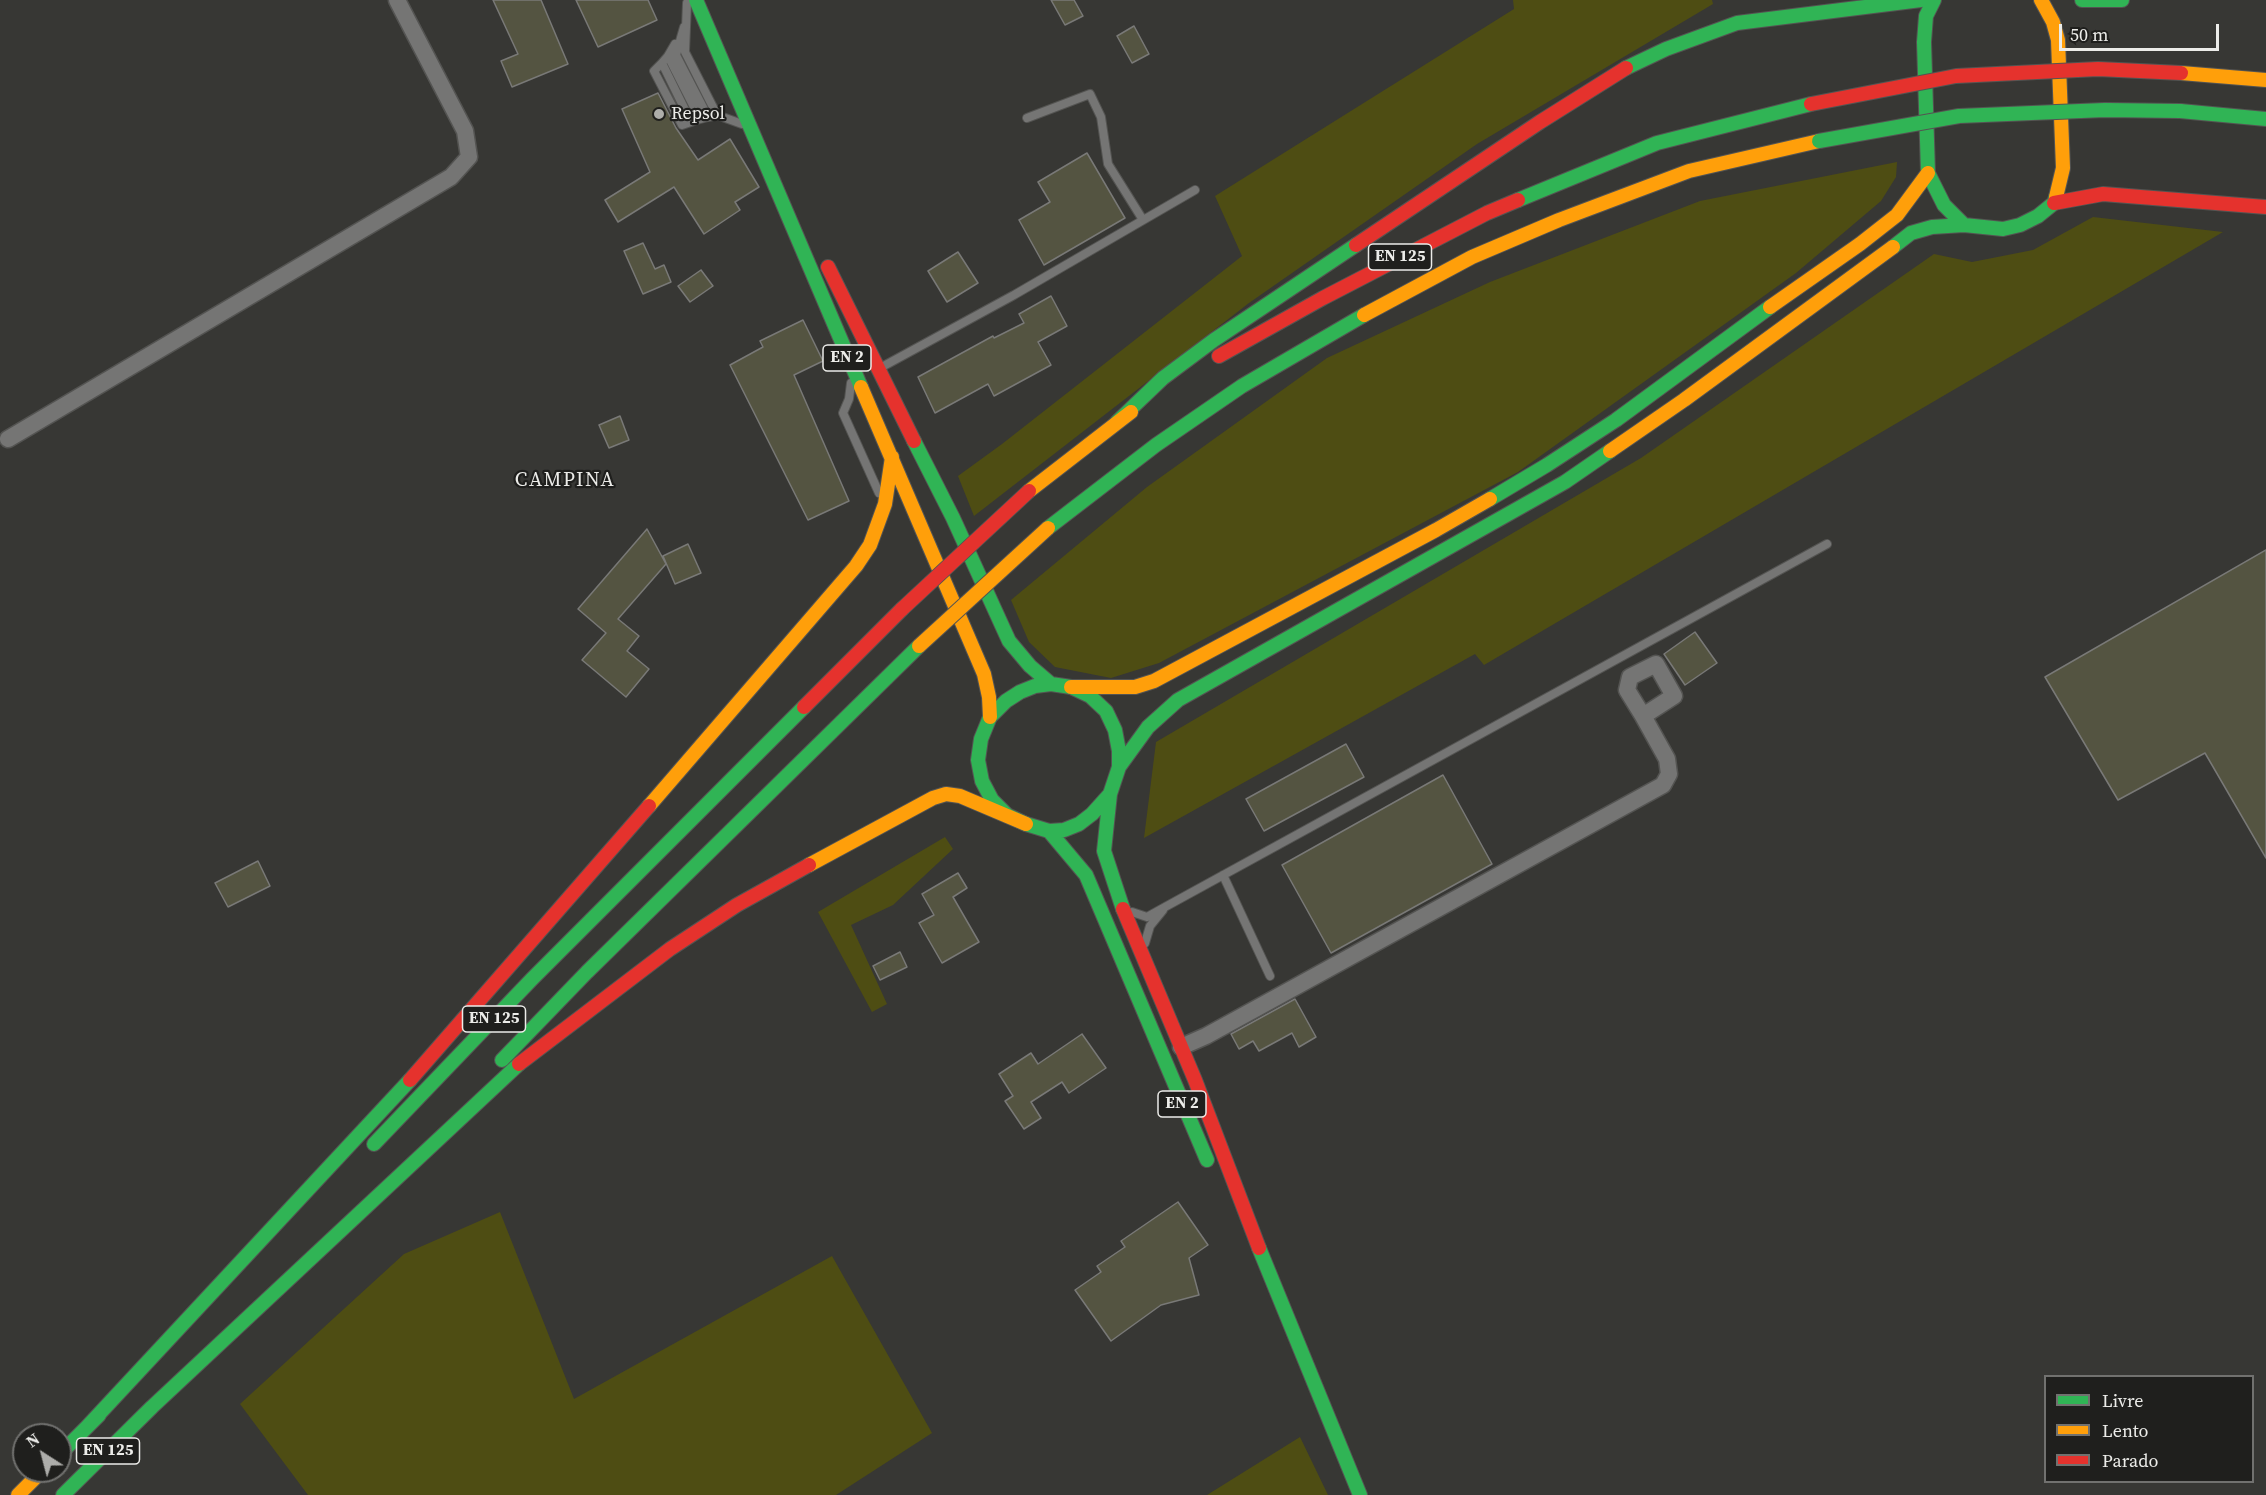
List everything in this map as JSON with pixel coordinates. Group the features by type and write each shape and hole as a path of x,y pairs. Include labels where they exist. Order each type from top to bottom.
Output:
{"main road":[{"name":"EN 2","path":"698,0 852,370 892,457 984,674 990,717"},
{"name":"EN 2","path":"698,0 801,211"},
{"path":"1117,422 1163,378 1214,340 1539,122 1626,68 1666,49 1737,23 1921,0"},
{"path":"1934,0 1926,16 1923,42 1928,173 1944,205 1964,225"},
{"path":"2041,0 2054,22 2058,40 2063,168 2054,203"},
{"path":"2082,0 2122,0"},
{"name":"EN 125","path":"361,1158 532,978 902,609 1029,491 1117,422 1177,380 1227,351 1334,292 1487,213 1657,143 1811,104 1956,76 2098,69 2266,80"},
{"name":"EN 125","path":"63,1495 152,1407 260,1307 587,972 919,646 1048,528 1156,445 1242,386 1402,293 1472,257 1559,220 1689,171 1819,141 1959,116 2104,110 2180,111 2266,119"},
{"path":"1071,687 1135,687 1154,681 1436,530 1547,465 1616,420 1808,279 1860,244 1896,215 1928,173"},
{"path":"1119,767 1148,727 1178,700 1565,482 1684,400 1911,233 1932,227 1964,225 2003,229 2020,225 2038,216 2054,203 2103,194 2145,195 2266,207"},
{"name":"EN 2","path":"822,253 877,369 953,518 1008,641 1030,666 1051,684"},
{"path":"86,1428 442,1045 856,566 870,545 885,504 892,457"},
{"name":"EN 2","path":"1110,794 1092,814 1079,824 1064,830 1049,831 1007,815 992,800 982,781 978,760 981,739 990,717 1006,701 1020,692 1035,686 1051,684 1071,687 1090,696 1106,711 1115,730 1119,767 1110,794 1104,850 1121,905 1181,1047 1235,1188 1360,1495"},
{"path":"260,1307 530,1055 670,949 737,905 903,813 946,794 974,801 1026,824"},
{"name":"EN 2","path":"1049,831 1086,875 1213,1174"},
{"name":"EN 2","path":"1228,1206 1314,1382"},
{"name":"EN 125","path":"72,1442 302,1216"},
{"path":"18,1495 30,1483"}],"street":[{"path":"8,439 451,177 469,157 465,131 397,0"},
{"path":"1181,1047 1206,1036 1663,785 1669,774 1667,759 1643,716"}],"lane":[{"path":"687,0 685,52 704,118"},
{"path":"687,18 676,55 704,118"},
{"path":"680,36 662,63 704,118 738,121 751,129"},
{"path":"668,56 704,118"},
{"path":"1027,118 1090,94 1101,117 1108,164 1143,220"},
{"path":"877,369 1014,296 1195,190"},
{"path":"852,370 849,399 843,413 885,504"},
{"path":"1121,905 1134,914 1147,917 1827,544"},
{"path":"1223,875 1270,976"},
{"path":"1142,955 1150,926 1165,907"}],"shaded area":[{"path":"1513,0 1712,0 1713,4 1477,144 1249,303 974,516 958,476 1242,256 1215,196 1514,9"},
{"path":"1897,162 1896,177 1881,201 1796,273 1518,472 1159,663 1111,678 1055,667 1029,642 1011,600 1147,487 1327,358 1490,282 1700,201"},
{"path":"2093,217 2223,232 1484,665 1475,654 1144,838 1156,742 1641,458 1934,254 1972,262 2033,250"},
{"path":"945,837 953,849 893,905 851,925 887,1004 872,1012 818,912"},
{"path":"500,1212 574,1399 832,1256 932,1433 836,1495 308,1495 240,1404 404,1254"},
{"path":"1300,1437 1328,1495 1207,1495"}],"building":[{"path":"493,0 541,0 568,64 512,87 501,61 518,54"},
{"path":"576,0 648,0 657,20 598,47"},
{"path":"1051,0 1074,0 1083,16 1065,25"},
{"path":"1134,26 1149,54 1132,63 1117,36"},
{"path":"658,93 676,128 698,160 730,139 759,187 735,202 740,210 704,234 674,187 618,222 605,200 650,172 622,109"},
{"path":"1087,153 1125,218 1044,265 1019,220 1050,202 1038,182"},
{"path":"643,243 655,269 664,265 671,282 643,294 624,251"},
{"path":"958,252 978,283 947,302 928,271"},
{"path":"701,270 713,286 690,302 678,286"},
{"path":"1051,296 1067,326 1038,342 1051,365 994,396 988,384 935,413 918,377 993,336 994,338 1024,323 1019,314"},
{"path":"803,320 823,361 794,375 849,501 808,520 730,365 763,347 760,341"},
{"path":"620,416 629,440 609,448 599,425"},
{"path":"647,529 666,564 618,619 639,636 627,651 649,669 626,697 582,660 606,633 578,609"},
{"path":"688,544 701,573 675,584 663,556"},
{"path":"2266,550 2266,858 2205,753 2118,800 2045,677"},
{"path":"1695,632 1717,663 1685,685 1664,654"},
{"path":"1346,744 1364,777 1264,831 1246,799"},
{"path":"1443,775 1492,864 1331,953 1282,865"},
{"path":"258,861 270,886 228,907 215,883"},
{"path":"958,873 967,888 953,897 979,942 942,963 919,923 934,915 922,894"},
{"path":"900,952 907,967 880,980 873,966"},
{"path":"1295,999 1316,1037 1299,1047 1292,1033 1259,1051 1253,1041 1239,1049 1231,1034"},
{"path":"1082,1034 1106,1068 1069,1093 1062,1082 1031,1102 1041,1118 1024,1129 1005,1101 1013,1096 999,1074 1031,1053 1038,1064"},
{"path":"1178,1202 1208,1245 1189,1258 1199,1295 1161,1305 1111,1341 1075,1290 1101,1272 1097,1266 1125,1247 1121,1241"}],"traffic: fast":[{"path":"696,0 861,387"},
{"path":"1626,68 1666,49 1737,23 1921,0"},
{"path":"1934,0 1926,16 1924,42 1928,173 1944,205 1964,225 2003,229 2020,225 2038,216 2054,203 2056,197"},
{"path":"2082,0 2122,0"},
{"path":"1518,200 1657,143 1811,104"},
{"path":"1819,141 1959,116 2105,110 2180,111"},
{"path":"2180,111 2266,119"},
{"path":"1893,247 1911,233 1932,227 1964,225"},
{"path":"1117,422 1163,378 1214,340 1356,245"},
{"path":"1490,499 1616,420 1770,307"},
{"path":"1048,528 1156,445 1242,386 1364,315"},
{"path":"914,441 953,518 1009,641 1030,666 1051,684"},
{"path":"1119,767 1148,727 1178,700 1565,482 1610,451"},
{"path":"502,1060 587,972 919,646"},
{"path":"1110,794 1092,814 1079,824 1064,830 1049,831 1007,815 992,800 982,781 978,760 981,739 990,717 1006,701 1020,692 1035,686 1051,684 1071,687 1090,696 1106,711 1115,730 1119,767 1110,794 1104,851 1123,909"},
{"path":"374,1144 532,979 804,707"},
{"path":"1049,831 1086,875 1207,1160"},
{"path":"63,1495 152,1407 519,1064"},
{"path":"86,1428 410,1080"},
{"path":"1259,1248 1360,1495"},
{"path":"72,1442 99,1415"}],"traffic: slow":[{"path":"2041,0 2053,22 2058,40 2063,168 2056,197"},
{"path":"2181,73 2266,80"},
{"path":"1364,315 1472,257 1559,220 1689,171 1819,141"},
{"path":"1770,307 1897,215 1928,173"},
{"path":"1610,451 1684,400 1893,247"},
{"path":"861,387 984,674 990,717"},
{"path":"1029,491 1131,412"},
{"path":"649,806 856,566 870,545 885,504 892,457"},
{"path":"1071,687 1135,687 1154,681 1490,499"},
{"path":"919,646 1048,528"},
{"path":"809,865 933,798 946,794 960,796 1026,824"},
{"path":"18,1495 30,1483"}],"traffic: jam":[{"path":"1356,245 1540,122 1626,68"},
{"path":"1811,104 1956,76 2098,69 2181,73"},
{"path":"2054,203 2103,194 2266,207"},
{"path":"1219,356 1323,298 1487,213 1518,200"},
{"path":"828,267 914,441"},
{"path":"902,609 1029,491"},
{"path":"804,707 902,609"},
{"path":"410,1080 649,806"},
{"path":"519,1064 670,949 737,905 809,865"},
{"path":"1123,909 1195,1080 1259,1248"}],"place":[{"name":"Repsol","path":"659,114"}],"district":[{"name":"CAMPINA","path":"565,481"}]}
